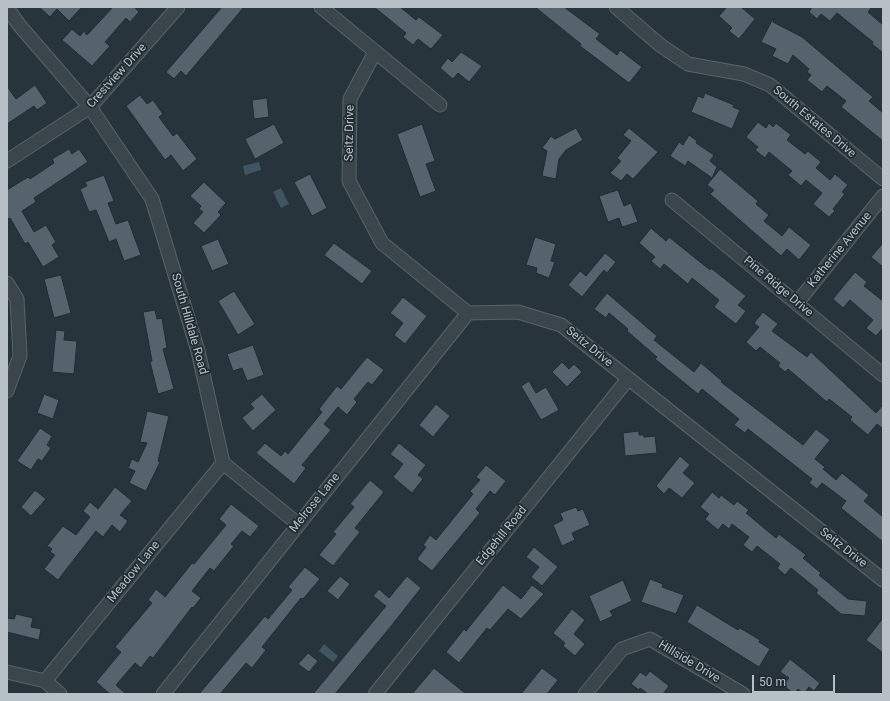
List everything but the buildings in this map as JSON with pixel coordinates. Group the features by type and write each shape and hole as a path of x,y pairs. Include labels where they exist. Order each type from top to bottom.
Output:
{"street":[{"name":"Crestview Drive","path":"7,161 90,107 178,7"},
{"path":"321,7 440,105"},
{"name":"South Estates Drive","path":"616,7 660,45 688,64 744,74 770,85 883,179"},
{"name":"South Hilldale Road","path":"7,8 20,26 90,107 152,199 198,351 223,463"},
{"name":"Seitz Drive","path":"375,52 350,99 349,181 382,243 468,313 518,312 561,324 628,379 883,580"},
{"name":"Katherine Avenue","path":"797,303 883,196"},
{"name":"Pine Ridge Drive","path":"672,200 883,375"},
{"path":"7,283 17,299 20,356 7,391"},
{"name":"Melrose Lane","path":"163,694 468,313"},
{"name":"Edgehill Road","path":"375,694 628,379"},
{"path":"223,463 298,524"},
{"name":"Meadow Lane","path":"45,682 223,463"},
{"name":"Hillside Drive","path":"585,694 622,649 650,639 743,694"},
{"path":"7,672 45,682 60,694"}],"water":[{"path":"259,162 261,170 245,175 243,166"},
{"path":"281,188 289,204 281,208 273,192"},
{"path":"324,644 338,656 333,662 319,651"}]}
